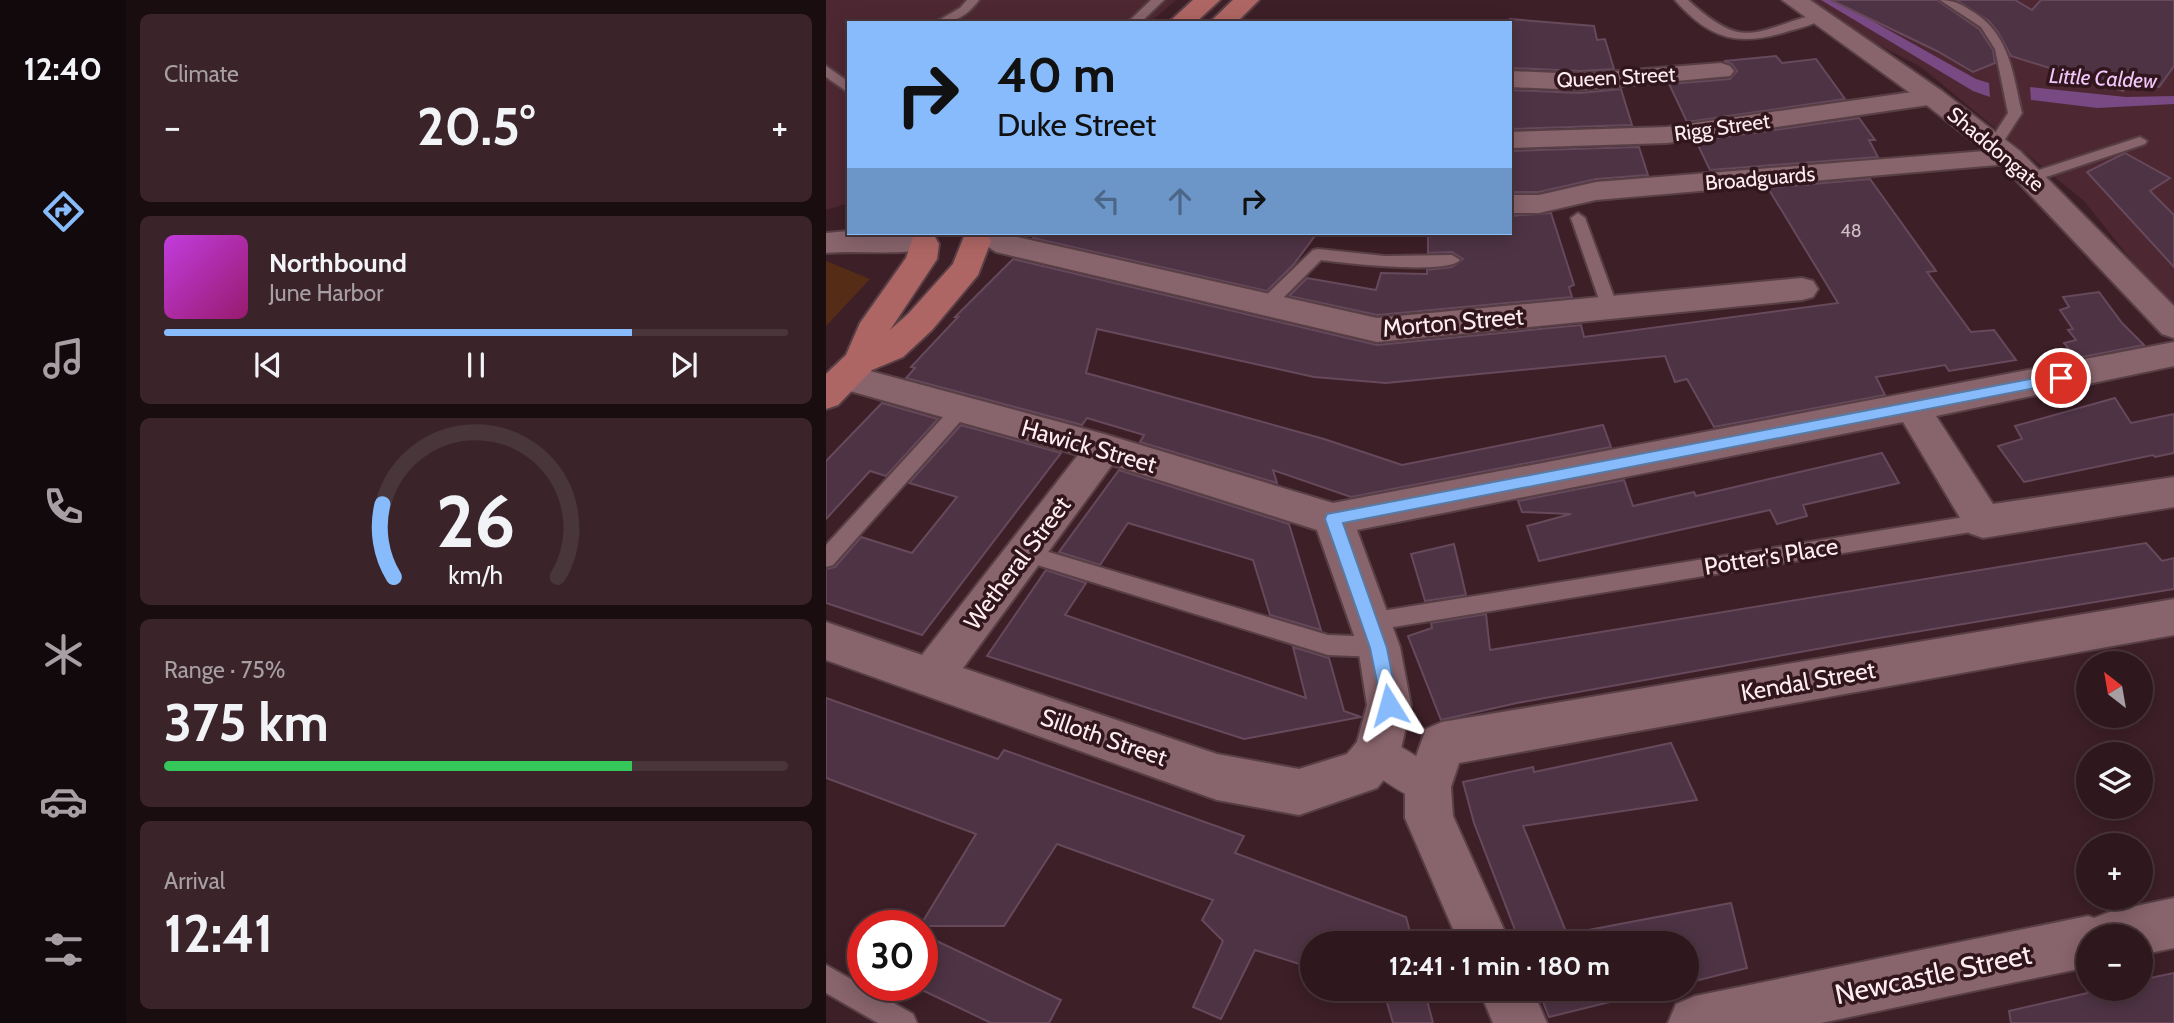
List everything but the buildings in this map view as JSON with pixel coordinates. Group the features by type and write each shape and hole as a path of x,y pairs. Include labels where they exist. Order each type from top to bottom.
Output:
{"main road":[{"path":"1182,21 1208,0"},
{"path":"1223,21 1247,0"},
{"path":"843,378 920,259 918,239 949,247 986,236"},
{"path":"843,378 891,348 920,322 967,268 986,236"}],"street":[{"name":"Shaddongate","path":"1794,0 1933,97 2003,150 2174,326"},
{"name":"Queen Street","path":"1512,79 1580,82 1721,71"},
{"name":"Rigg Street","path":"1512,140 1667,135 1933,97"},
{"name":"Broadguards","path":"1512,204 1539,204 1596,191 2003,150"},
{"path":"826,230 847,224"},
{"name":"Morton Street","path":"986,236 1007,245 1377,330 1802,289"},
{"path":"826,243 918,239"},
{"path":"1480,931 1429,818 1435,765 1377,752 1389,705 1374,635 1333,519 2174,354"},
{"name":"Hawick Street","path":"843,378 1104,449 1333,519"},
{"path":"1912,407 1983,522"},
{"name":"Wetheral Street","path":"931,677 1104,449"},
{"name":"Potter's Place","path":"1983,522 2174,492"},
{"name":"Kendal Street","path":"1435,765 2174,617"},
{"name":"Silloth Street","path":"826,641 1217,777 1299,792 1362,772 1377,752"},
{"path":"2153,927 2174,923"},
{"name":"Newcastle Street","path":"1695,1023 2076,944"},
{"path":"1510,1001 1520,1023"}],"lane":[{"path":"944,21 964,10 973,0"},
{"path":"1135,21 1158,0"},
{"path":"1681,0 1714,28 1726,34 1762,34 1819,18"},
{"path":"1946,0 1985,25 2001,49 2015,113 2003,150"},
{"path":"826,70 845,80"},
{"path":"2032,177 2140,141"},
{"path":"1578,218 1609,307"},
{"path":"1266,305 1318,254 1388,263 1452,260"},
{"path":"826,559 961,409"},
{"name":"Potter's Place","path":"1025,553 1328,645 1983,522"},
{"path":"826,978 904,1023"}],"shaded area":[{"path":"826,0 1176,0 1151,21 847,21 847,204 826,210"},
{"path":"1793,0 2073,0 2174,38 2174,313 2084,201 1921,67"},
{"path":"1821,0 1835,0 1976,79 1989,83 1990,97 1973,91"},
{"path":"2030,87 2126,97 2174,96 2174,104 2097,108 2031,100"},
{"path":"826,261 870,279 826,326"}],"route":[{"path":"1389,705 1379,648 1333,519 2061,378"}],"water label":[{"name":"Little Caldew","path":"2103,78"}]}
